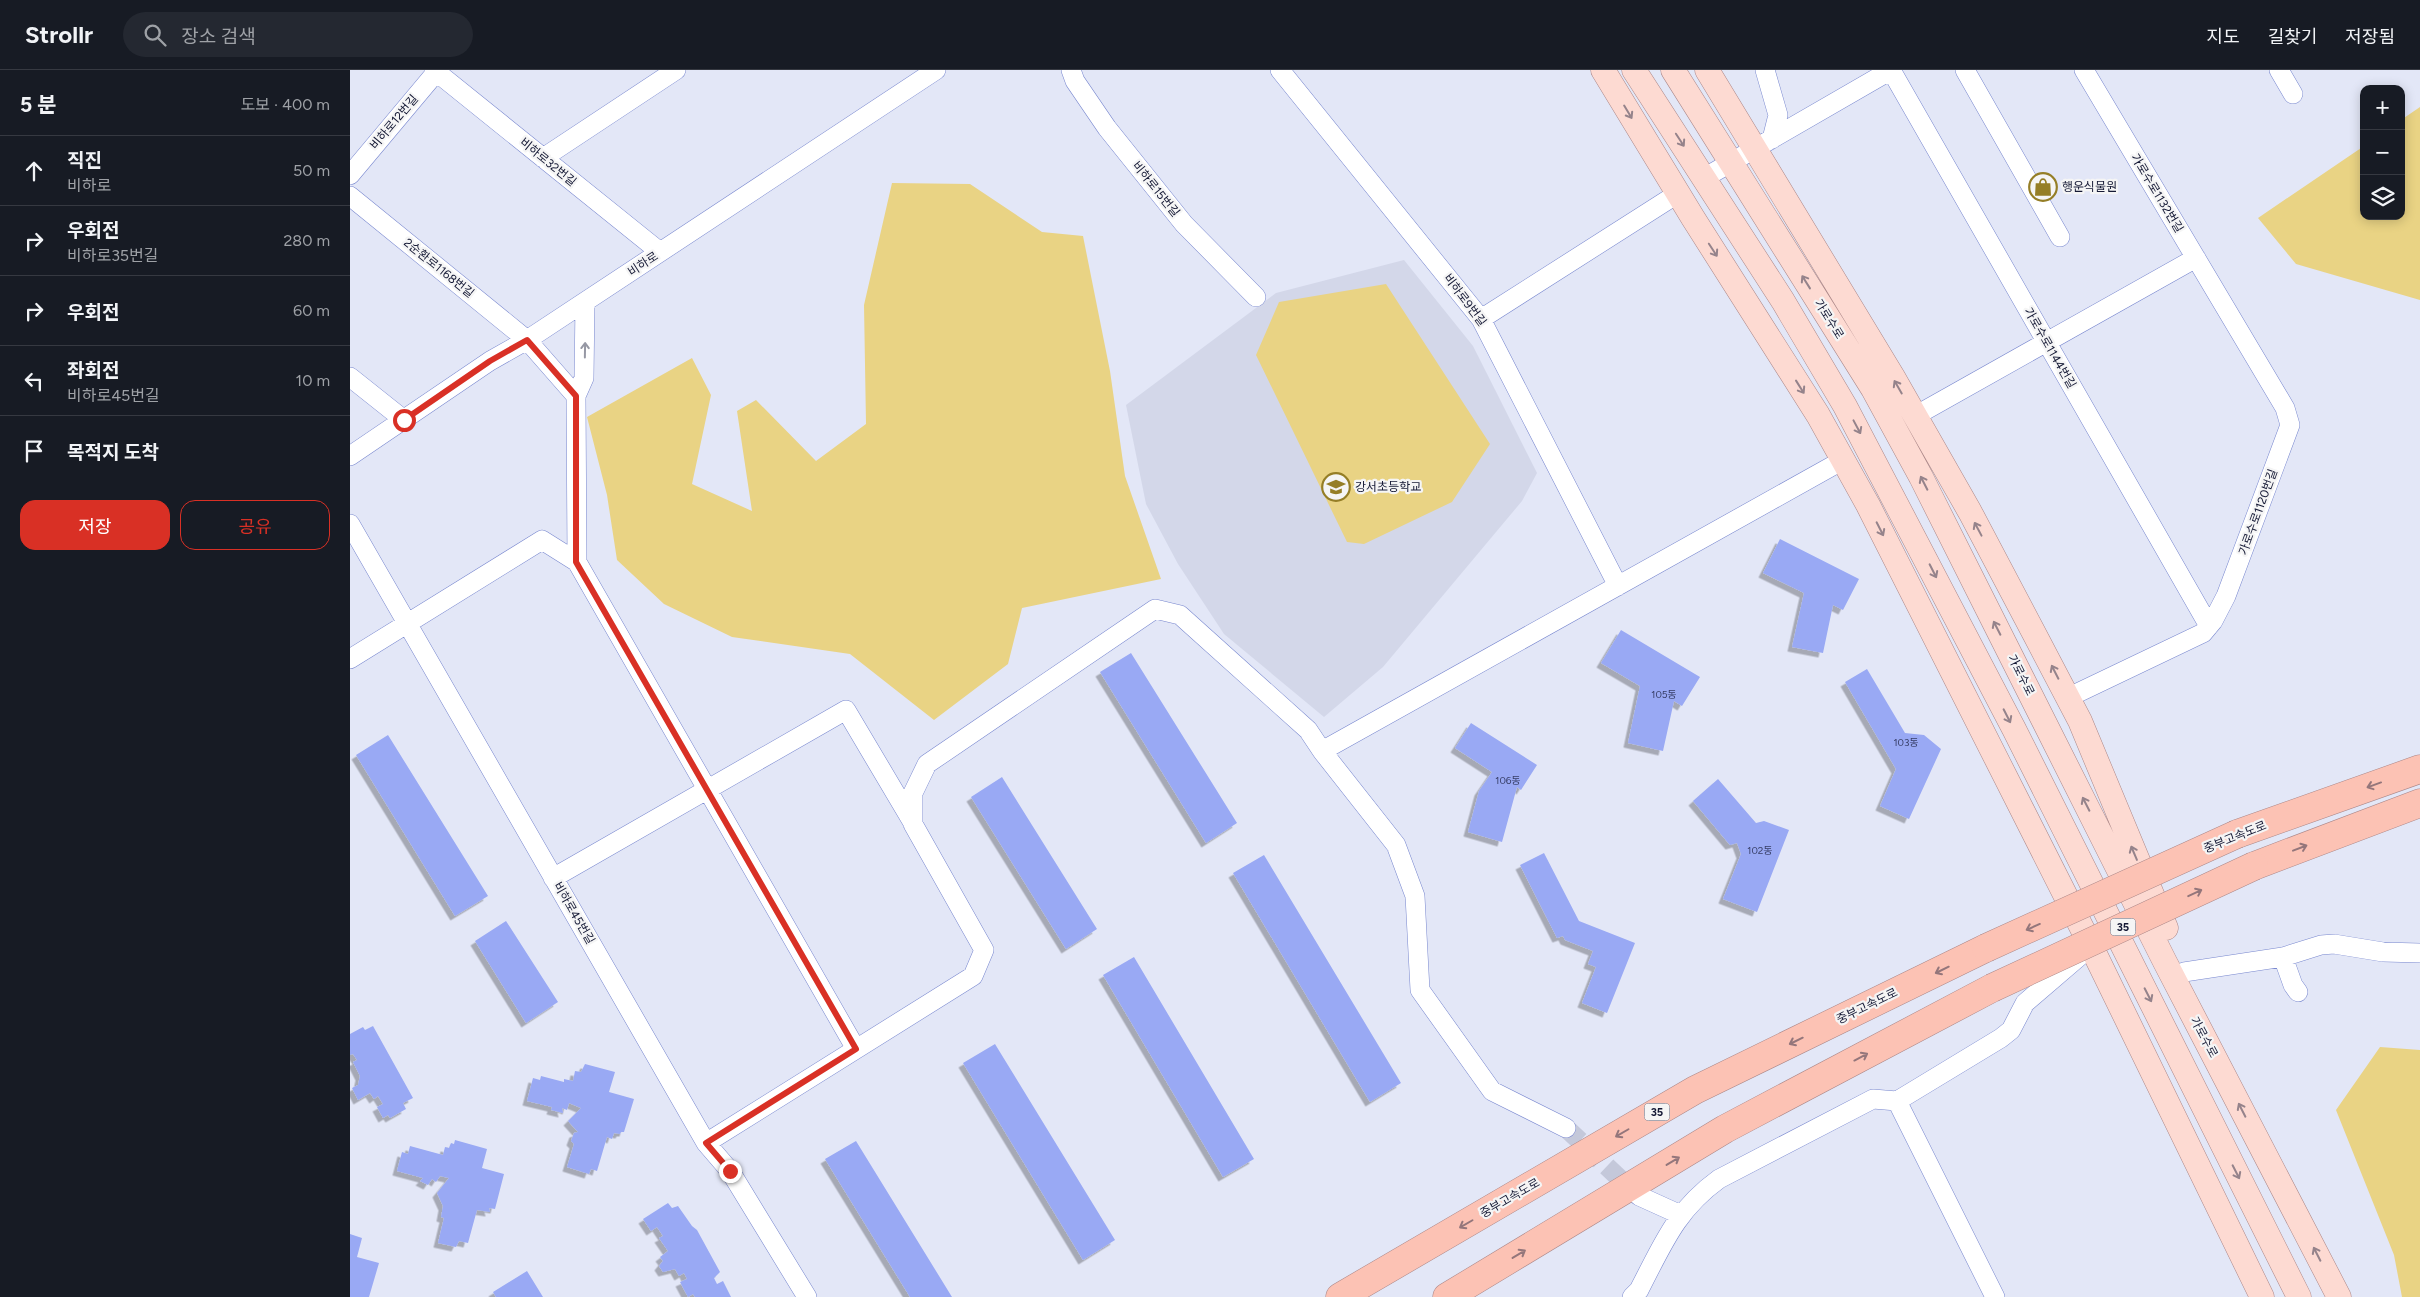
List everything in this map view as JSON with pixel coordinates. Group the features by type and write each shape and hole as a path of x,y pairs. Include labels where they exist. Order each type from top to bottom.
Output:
{"highway":[{"name":"중부고속도로","path":"1340,1297 1696,1090 1986,948 2237,834 2420,769"},
{"name":"35","path":"1447,1297 1725,1129 1992,988 2254,866 2420,803"}],"main road":[{"path":"1603,70 1677,194 1818,415 1868,505 2091,946 2262,1297"},
{"path":"1634,70 1783,301 1845,406 1883,476 2014,729 2300,1297"},
{"name":"가로수로","path":"1673,70 1873,389 1921,477 2216,1061 2339,1297"},
{"path":"1707,70 1763,144 1979,529 2080,721 2184,972 2216,1061"}],"street":[{"path":"543,158 676,70"},
{"name":"비하로","path":"350,456 490,361 527,340 936,70"},
{"name":"비하로15번길","path":"1070,70 1075,81 1106,128 1184,224 1256,296"},
{"name":"비하로9번길","path":"1280,70 1481,319 1618,586"},
{"path":"1763,144 1778,115 1765,70"},
{"name":"가로수로1144번길","path":"1704,178 1891,70 2209,626"},
{"path":"1965,70 2060,237"},
{"name":"가로수로1132번길","path":"2084,70 2196,258"},
{"path":"2279,70 2293,94"},
{"name":"비하로32번길","path":"436,71 660,252"},
{"name":"비하로12번길","path":"350,175 436,71"},
{"path":"1481,319 1677,194"},
{"name":"2순환로1168번길","path":"350,196 527,340 576,396"},
{"path":"1915,416 2196,258"},
{"name":"가로수로1120번길","path":"2068,698 2203,633 2209,626 2226,596 2290,425 2286,408 2196,258"},
{"path":"576,562 576,396 584,378 585,302"},
{"path":"350,377 404,420"},
{"path":"1322,750 1843,460"},
{"name":"비하로45번길","path":"350,524 706,1143 730,1171 807,1297"},
{"path":"350,659 542,540 576,562 856,1049"},
{"path":"913,824 912,793 927,764 1154,609 1180,615 1308,730 1396,845 1415,896 1420,990 1492,1091 1566,1128"},
{"path":"553,878 846,710 913,824 984,950 973,976 706,1143"},
{"path":"2184,972 2283,957 2321,945 2334,944 2383,952 2420,953"},
{"path":"1632,1297 1639,1290 1669,1231 1702,1191 1719,1179 1873,1100 1897,1101 2001,1038 2011,1030 2025,1003 2091,946"},
{"path":"2283,957 2292,985 2298,992"},
{"path":"1897,1101 1995,1297"},
{"path":"1638,1196 1681,1215"}],"shaded area":[{"path":"2420,107 2420,300 2296,264 2258,218 2360,149 2360,220 2405,220 2405,117"},
{"path":"892,183 970,184 1042,232 1083,236 1110,371 1125,476 1161,579 1022,608 1008,664 934,720 850,654 732,637 664,604 617,560 607,495 587,417 692,358 711,395 692,484 752,511 737,411 756,400 816,461 866,424 864,305"},
{"name":"강서초등학교","path":"1404,260 1473,346 1537,473 1522,501 1383,667 1324,717 1224,634 1178,564 1146,504 1126,405 1276,293"},
{"path":"1386,284 1490,444 1452,502 1364,544 1347,542 1256,355 1279,302"},
{"path":"2380,1047 2420,1050 2420,1297 2402,1297 2394,1255 2336,1110"}],"building":[{"path":"1780,539 1859,579 1843,610 1833,605 1823,653 1792,647 1804,593 1763,573"},
{"path":"1621,630 1700,677 1682,706 1674,701 1663,751 1628,743 1640,686 1601,663"},
{"path":"1131,653 1237,823 1206,843 1100,672"},
{"path":"1867,669 1905,733 1924,735 1941,749 1909,819 1880,806 1896,769 1845,682"},
{"path":"1471,723 1537,765 1521,790 1517,787 1502,842 1468,832 1479,791 1492,772 1455,748"},
{"path":"388,735 488,896 455,916 356,755"},
{"path":"1002,777 1097,929 1066,949 971,797"},
{"path":"1718,779 1756,823 1764,821 1789,830 1757,912 1723,899 1741,854 1737,843 1730,845 1693,801"},
{"path":"1544,853 1579,921 1635,943 1607,1013 1582,1003 1596,967 1588,964 1593,951 1565,940 1563,936 1557,938 1520,865"},
{"path":"1264,855 1401,1083 1370,1102 1233,873"},
{"path":"506,921 558,1002 526,1023 475,941"},
{"path":"1134,957 1254,1159 1223,1177 1103,975"},
{"path":"373,1026 413,1098 403,1103 406,1109 390,1118 388,1115 383,1118 377,1107 383,1104 378,1096 374,1099 370,1093 358,1100 352,1088 358,1085 360,1076 353,1062 357,1060 353,1054 350,1055 350,1034 363,1027 365,1030"},
{"path":"995,1044 1115,1240 1083,1260 963,1063"},
{"path":"585,1064 615,1072 609,1092 634,1099 624,1132 620,1134 614,1133 612,1139 607,1137 597,1171 591,1169 589,1174 567,1167 574,1144 571,1141 574,1133 578,1132 568,1121 581,1108 569,1103 567,1110 562,1108 563,1113 551,1110 552,1107 527,1101 533,1078 540,1080 541,1076 564,1082 564,1079 573,1081 575,1071 581,1072"},
{"path":"455,1140 487,1149 482,1168 504,1174 495,1209 489,1208 490,1212 477,1210 468,1243 459,1241 456,1247 438,1243 444,1218 441,1217 443,1206 437,1193 449,1178 440,1176 436,1182 432,1179 428,1185 420,1181 423,1178 397,1171 402,1152 408,1154 410,1146 443,1155 445,1147 449,1148 451,1143 454,1144"},
{"path":"856,1141 952,1297 910,1297 825,1159"},
{"path":"668,1203 672,1208 678,1206 697,1230 720,1272 714,1278 717,1284 723,1281 731,1297 695,1297 693,1294 688,1297 680,1282 687,1279 684,1273 679,1276 675,1269 663,1272 659,1266 663,1261 660,1257 668,1251 659,1238 663,1236 657,1227 651,1231 643,1219"},
{"path":"350,1234 362,1238 357,1257 379,1263 369,1297 350,1297"},
{"path":"527,1271 543,1297 496,1297 493,1292"}],"tunnel":[{"path":"1566,1128 1636,1194"}],"place":[{"name":"행운식물원","path":"2043,187"},
{"name":"강서초등학교","path":"1336,487"}],"route":[{"path":"404,420 490,361 527,340 576,396 576,562 856,1049 706,1143 730,1171"}]}
